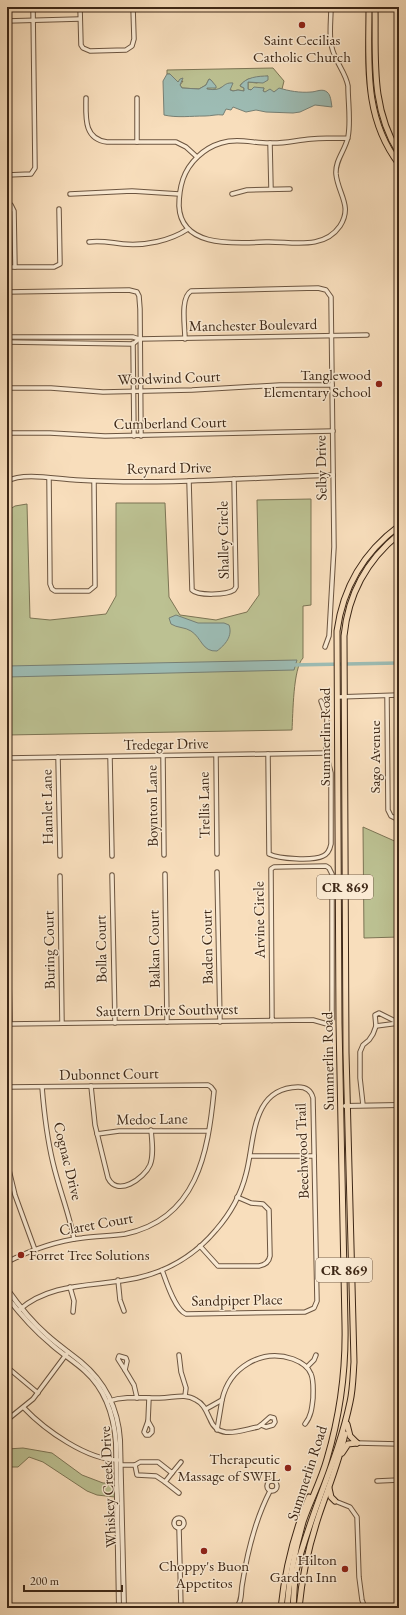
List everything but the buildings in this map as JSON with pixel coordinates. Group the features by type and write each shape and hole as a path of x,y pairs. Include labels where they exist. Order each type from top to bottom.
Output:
{"main road":[{"path":"369,7 369,79 372,106 380,133 399,164"},
{"path":"375,7 378,97 385,126 399,153"},
{"name":"Summerlin Road","path":"287,1608 291,1570 303,1522 327,1460 343,1387 345,1348 337,697 339,622 343,603 358,569 382,539 399,526"},
{"name":"Summerlin Road","path":"293,1608 296,1573 302,1548 314,1511 331,1469 350,1401 354,1339 347,1106 344,636 347,617 355,590 364,573 374,558 399,534"},
{"path":"299,1608 308,1553 322,1506 338,1461 347,1424 350,1401"},
{"path":"347,1424 350,1436 357,1443"},
{"path":"281,1608 286,1573 294,1540 303,1512 325,1460 334,1433"},
{"path":"338,1461 347,1445 357,1443"},
{"path":"329,1488 331,1497 336,1501"},
{"path":"322,1506 330,1501 336,1501"}],"street":[{"path":"7,175 31,174 35,168 33,7"},
{"path":"80,7 80,41 83,48 90,50 126,50 129,48 134,42 133,7"},
{"path":"331,7 331,38 333,53 347,82 348,138 336,169 337,181 345,202 345,213 339,227 321,241 310,243 231,243 202,238 188,229 182,220 179,194 186,173 197,158 207,150 225,142 245,141 270,143 321,138 348,138"},
{"path":"7,21 80,19"},
{"path":"86,98 87,126 90,133 96,138 107,142 176,142 186,147 197,158"},
{"path":"137,98 137,142"},
{"path":"270,143 270,189"},
{"path":"232,194 243,190 290,189"},
{"path":"70,194 132,191 179,194"},
{"path":"7,204 11,205 14,211 15,267"},
{"path":"7,267 45,267 57,266 60,264 60,208"},
{"path":"89,242 99,241 127,245 143,244 170,238 188,229"},
{"name":"Selby Drive","path":"185,339 185,299 191,291 318,288 326,290 331,297 333,566 329,613 329,636 325,646"},
{"path":"7,292 133,290 137,292 139,299 141,436"},
{"name":"Manchester Boulevard","path":"7,337 42,336 185,339 367,335"},
{"path":"42,336 42,342"},
{"path":"88,338 88,344"},
{"path":"133,338 134,436"},
{"path":"7,342 133,344 139,339"},
{"name":"Woodwind Court","path":"7,388 52,388 85,391 140,391 192,390 280,385 332,385"},
{"name":"Cumberland Court","path":"7,433 50,433 87,436 141,436 333,431"},
{"name":"Reynard Drive","path":"7,481 23,476 94,481 189,481 333,475"},
{"path":"49,478 50,584 55,591 89,591 95,586 94,481"},
{"name":"Shalley Circle","path":"189,481 192,590 198,594 227,593 234,590 236,587 234,479"},
{"name":"Sago Avenue","path":"387,696 388,806 389,813 392,817 399,820"},
{"path":"337,697 399,696"},
{"path":"268,754 270,854 281,858 316,858 324,856 329,851 331,844 331,773 326,754 327,718 321,701"},
{"name":"Tredegar Drive","path":"7,758 326,754"},
{"name":"Trellis Lane","path":"216,755 217,854"},
{"name":"Boynton Lane","path":"163,756 164,855"},
{"name":"Hamlet Lane","path":"58,757 60,856"},
{"path":"110,757 112,856"},
{"name":"Arvine Circle","path":"272,1021 271,869 274,867 326,866 332,874 332,1019 327,1024"},
{"name":"Baden Court","path":"217,872 220,1022"},
{"name":"Balkan Court","path":"165,874 167,1022"},
{"name":"Bolla Court","path":"112,875 114,1023"},
{"name":"Buring Court","path":"60,876 62,1024"},
{"path":"7,883 8,1024"},
{"path":"363,1105 360,1078 360,1052 363,1045 372,1037 376,1026 375,1015 379,1013 399,1023"},
{"name":"Sautern Drive Southwest","path":"8,1024 313,1020 327,1024"},
{"path":"376,1026 399,1023"},
{"name":"Dubonnet Court","path":"7,1087 208,1085 211,1087"},
{"path":"91,1086 97,1134 108,1178 112,1184 118,1187 130,1184 148,1169 152,1158 152,1130"},
{"name":"Cognac Drive","path":"42,1087 50,1150 58,1182 71,1220 74,1239"},
{"name":"Claret Court","path":"7,1262 35,1250 74,1239 117,1235 138,1230 171,1212 184,1199 196,1179 204,1156 214,1091 211,1087"},
{"name":"Beechwood Trail","path":"20,1310 39,1297 70,1287 136,1278 162,1270 182,1259 200,1246 225,1220 237,1197 246,1174 256,1122 262,1107 277,1092 288,1088 307,1089 310,1091 313,1098 317,1301 314,1308"},
{"path":"341,1106 399,1105"},
{"name":"Medoc Lane","path":"97,1134 119,1131 152,1130 208,1131"},
{"path":"250,1156 314,1156"},
{"path":"7,1162 15,1195 35,1250"},
{"path":"200,1246 214,1263 220,1266 259,1266 268,1261 270,1256 268,1210 263,1204 251,1203 237,1197"},
{"name":"Sandpiper Place","path":"162,1270 178,1307 186,1314 305,1312 314,1308"},
{"path":"118,1280 120,1300 124,1311"},
{"path":"70,1287 74,1301 73,1312"},
{"name":"Whiskey Creek Drive","path":"7,1289 20,1310"},
{"name":"Whiskey Creek Drive","path":"7,1297 67,1354 93,1373 101,1383 120,1431 118,1460 119,1608"},
{"path":"7,1420 24,1408 38,1393 67,1354"},
{"path":"179,1355 181,1372 186,1388 186,1396"},
{"path":"307,1367 314,1360 316,1355"},
{"path":"217,1430 224,1392 234,1374 255,1360 270,1356 281,1356 299,1362 307,1367 312,1377 313,1391 310,1413 305,1424"},
{"path":"7,1367 38,1393"},
{"path":"125,1370 134,1385 137,1398"},
{"path":"109,1402 129,1397 165,1398 186,1396 196,1399 206,1409 212,1424 217,1430 224,1433 232,1433 261,1425"},
{"path":"148,1421 149,1398"},
{"path":"206,1409 222,1400"},
{"path":"24,1408 45,1426 71,1443 101,1458 118,1460"},
{"path":"357,1443 399,1444"},
{"name":"Whiskey Creek Drive","path":"118,1460 121,1465 124,1608"},
{"path":"121,1465 135,1465 140,1462 158,1462 172,1473"},
{"path":"165,1482 181,1462"},
{"path":"135,1465 137,1476 156,1476 179,1493"},
{"path":"377,1481 399,1480"},
{"path":"235,1608 240,1603 245,1568 254,1530 270,1491"},
{"path":"336,1501 350,1507 358,1517 359,1577 362,1600 365,1608"},
{"path":"179,1528 181,1608"}],"green space":[{"path":"273,68 284,81 282,89 274,92 263,92 264,88 248,90 248,82 257,83 268,76 248,79 240,86 244,88 244,91 233,91 224,86 217,90 207,89 209,87 216,88 209,79 206,85 199,89 182,88 180,85 183,81 178,82 170,74 167,74 167,70"},
{"path":"311,499 311,605 303,606 303,658 297,671 295,681 292,730 7,735 7,511 15,506 27,504 30,618 50,620 106,614 116,596 116,503 165,503 169,597 180,615 216,620 247,612 259,595 257,500"},
{"path":"363,827 399,843 399,937 364,938"},
{"path":"23,1448 52,1453 82,1475 103,1483 115,1483 115,1497 97,1495 87,1491 43,1462 29,1457 18,1467 7,1467 7,1449"}],"water":[{"path":"167,74 170,74 178,82 183,78 180,85 182,88 199,89 206,85 209,79 216,86 216,88 207,89 213,90 226,84 233,83 230,90 233,91 244,91 244,88 240,86 249,79 268,76 268,80 263,83 248,82 248,89 251,90 254,87 264,88 263,91 265,92 270,89 274,92 279,88 303,92 323,90 329,95 332,107 315,105 300,112 293,113 256,110 246,112 233,107 231,110 226,109 223,115 179,117 164,115 163,81"},
{"path":"176,615 198,623 224,623 229,625 230,633 228,640 217,651 212,651 205,647 191,631 171,624 169,618"},
{"path":"297,660 294,670 7,677 7,666"}],"waterway":[{"path":"292,665 399,663"}],"place":[{"name":"Saint Cecilias Catholic Church","path":"302,25"},
{"name":"Tanglewood Elementary School","path":"379,384"},
{"name":"Forret Tree Solutions","path":"21,1255"},
{"name":"Therapeutic Massage of SWFL","path":"288,1468"},
{"name":"Choppy's Buon Appetitos","path":"204,1551"},
{"name":"Hilton Garden Inn","path":"345,1569"}]}
